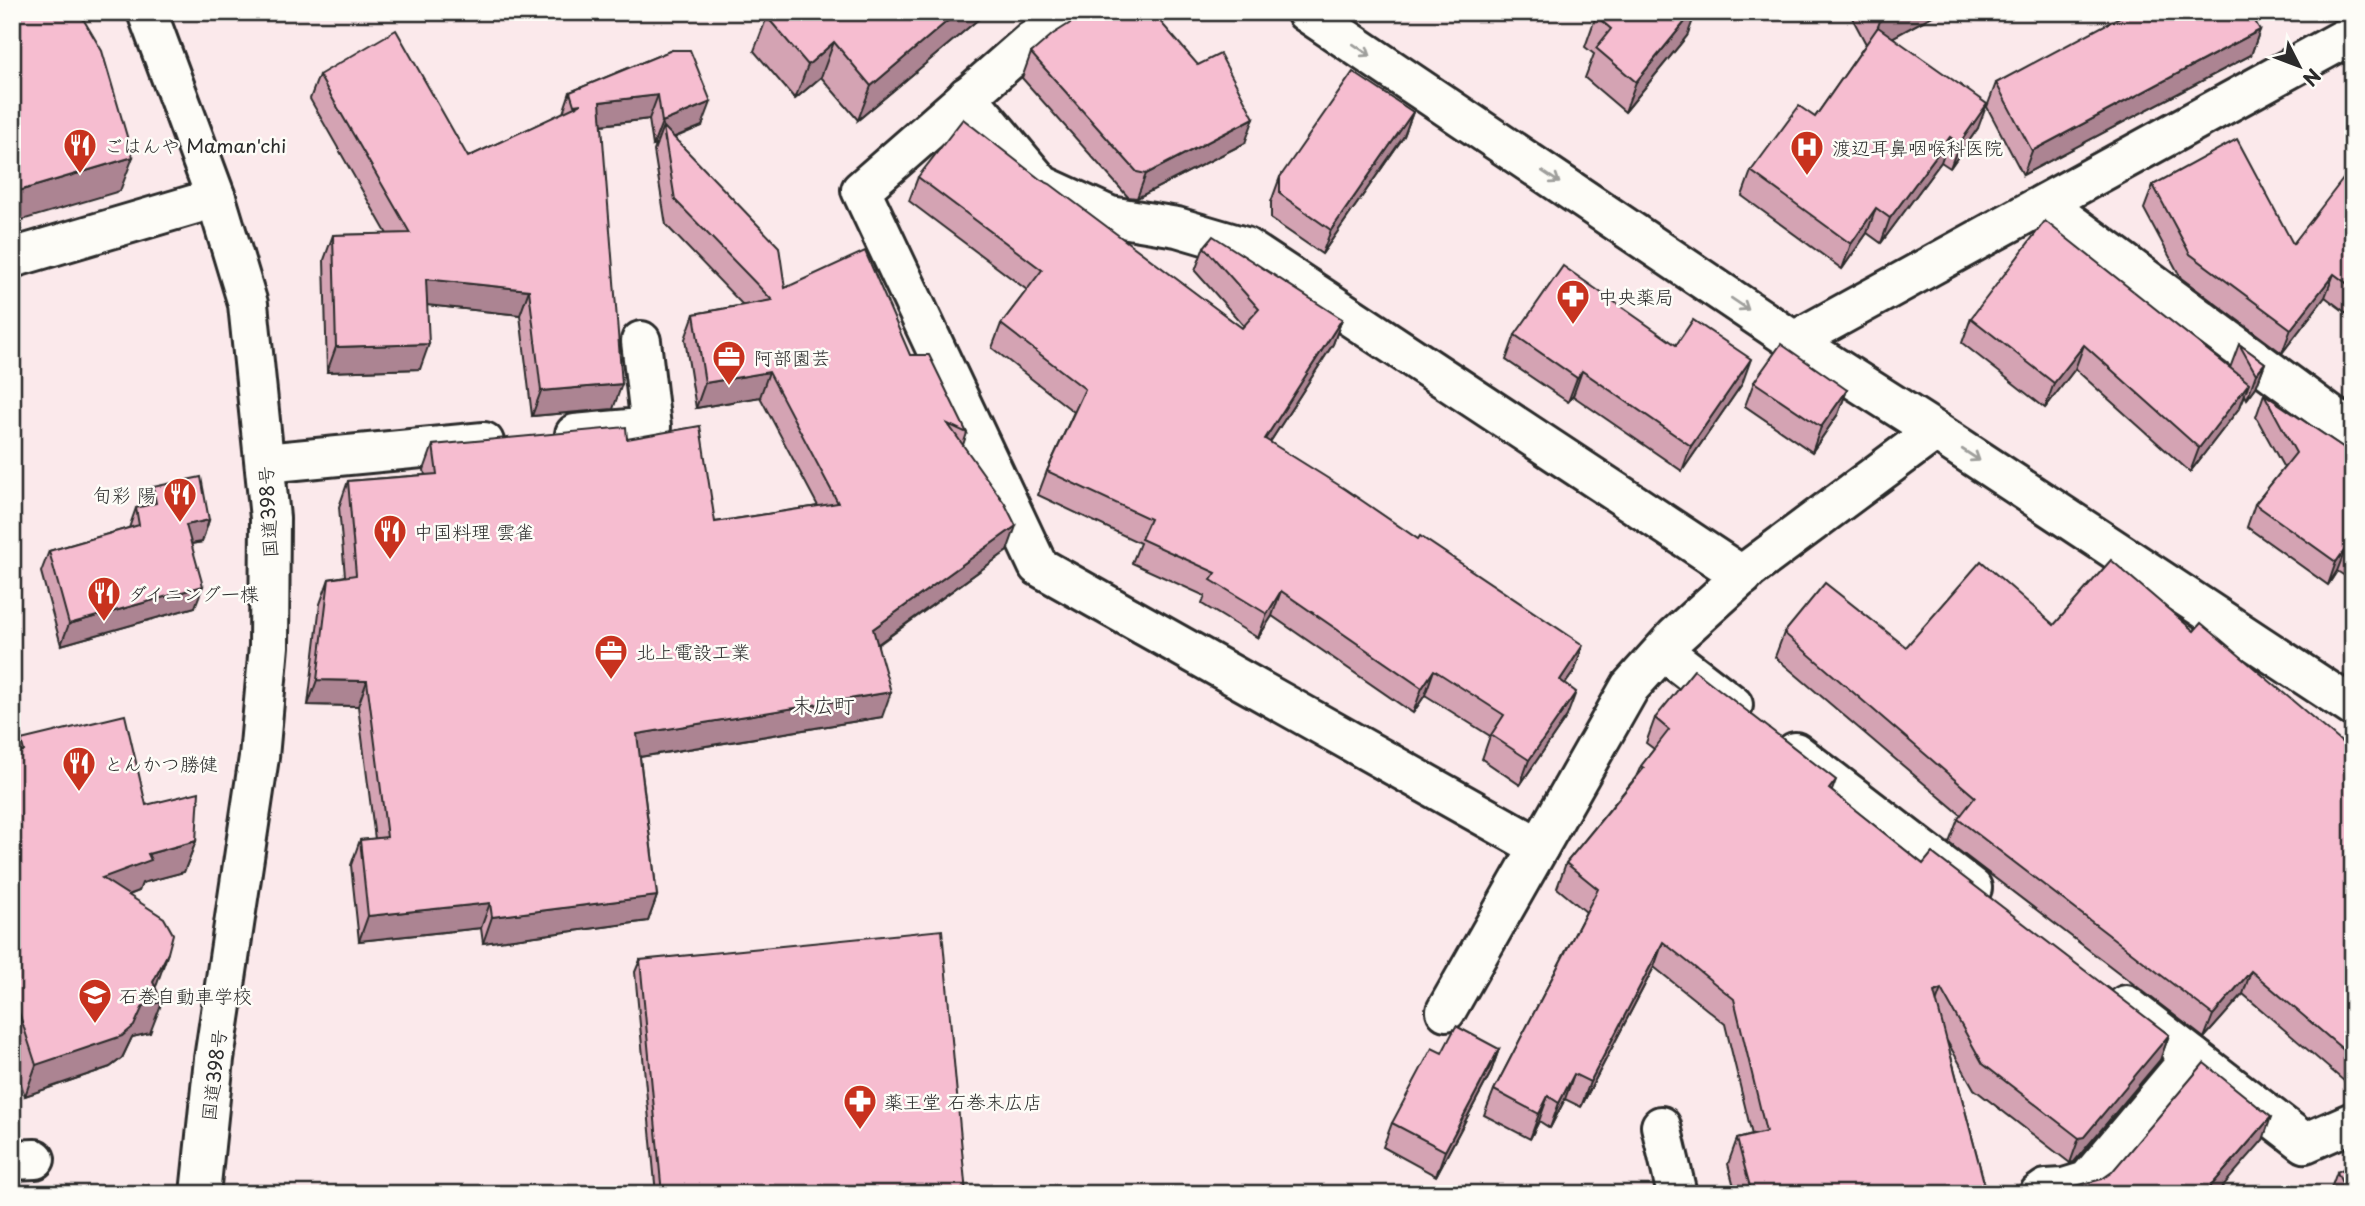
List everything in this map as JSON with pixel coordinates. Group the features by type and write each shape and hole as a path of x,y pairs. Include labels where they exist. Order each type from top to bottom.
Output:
{"main road":[{"name":"国道398号","path":"147,12 216,198 248,304 270,518 270,646 259,757 214,1059 200,1194"},
{"path":"1077,12 1031,41 860,190 1038,566 1539,847"},
{"path":"1306,12 1794,341 2353,707"},
{"path":"1794,341 2046,205 2353,34"},
{"path":"967,96 1042,185 1110,216 1177,227 1245,247 1743,576"},
{"path":"12,258 216,198"},
{"path":"2046,205 2353,432"},
{"path":"265,463 651,427 641,341"},
{"path":"1446,1011 1630,687 1663,651 1743,576 1935,431"},
{"path":"1663,651 2005,912"},
{"path":"2104,988 2305,1143 2353,1122"},
{"path":"2039,1194 2046,1189 2064,1188 2087,1181 2192,1056"},
{"path":"1661,1126 1677,1194"}],"building":[{"path":"12,12 79,12 102,51 133,157 12,193"},
{"path":"772,12 958,12 871,86 834,42 808,65 767,17"},
{"path":"1093,12 1152,12 1198,65 1220,54 1254,118 1146,174 1137,172 1031,53 1053,34 1080,17 1083,21"},
{"path":"1600,12 1693,12 1636,82 1596,48 1611,29 1596,16"},
{"path":"1878,12 1892,12 1881,18"},
{"path":"2129,12 2250,12 2260,30 2032,151 1996,83"},
{"path":"1878,27 1987,104 1959,144 1950,137 1890,218 1876,208 1851,244 1751,171 1799,106 1815,117"},
{"path":"396,30 468,157 581,104 574,105 570,92 672,50 690,50 711,102 662,122 658,95 600,102 622,384 541,391 529,290 426,279 429,344 336,347 333,235 410,233 319,75"},
{"path":"1353,72 1413,112 1331,230 1280,194 1280,177"},
{"path":"963,119 1242,328 1259,309 1204,247 1213,236 1342,319 1265,439 1418,539 1420,536 1583,645 1560,680 1576,692 1529,760 1491,735 1504,715 1434,670 1422,688 1281,591 1267,614 1211,580 1216,573 1141,539 1150,519 1047,471 1085,389 1001,324 1042,270 918,177"},
{"path":"663,126 779,247 785,288 865,251 910,355 929,355 967,433 948,424 1005,504 1016,526 873,629 891,692 637,734 657,896 492,917 490,903 368,916 360,840 387,837 367,681 317,680 329,579 356,575 348,481 437,474 433,445 626,427 627,439 700,426 715,522 838,503 769,372 705,383 694,314 772,300 675,200"},
{"path":"2237,139 2293,244 2353,169 2353,288 2334,274 2291,329 2190,254 2153,185"},
{"path":"2045,221 2249,383 2199,448 2084,345 2054,383 1971,318"},
{"path":"1563,266 1676,345 1693,320 1751,359 1691,446 1582,371 1577,378 1515,335"},
{"path":"1781,344 1847,390 1821,427 1754,382"},
{"path":"2239,344 2265,363 2256,374"},
{"path":"2264,394 2353,454 2353,552 2346,548 2336,562 2255,504 2296,453"},
{"path":"201,477 209,520 186,525 203,586 69,624 49,551 139,525 136,508 156,503 153,487"},
{"path":"2111,560 2194,631 2201,623 2353,750 2353,1058 2251,971 2213,1015 1958,819 1975,797 1784,633 1825,583 1906,647 1981,561 2054,625"},
{"path":"1694,670 1836,780 1829,789 1923,864 1932,853 2169,1035 2084,1137 2079,1138 1983,1064 1941,989 1934,992 1987,1194 1752,1194 1737,1139 1766,1132 1734,999 1663,942 1590,1082 1574,1074 1559,1103 1548,1096 1539,1114 1494,1090 1598,889 1566,863 1644,768 1641,766 1669,730 1655,718"},
{"path":"125,715 146,805 199,792 196,841 148,854 151,860 102,878 164,918 173,934 168,953 153,982 162,1002 143,1006 134,1026 122,1036 36,1065 12,991 12,754 24,751 21,740"},
{"path":"942,930 966,1194 662,1194 640,960"},
{"path":"1456,1026 1499,1049 1445,1151 1392,1123 1432,1048 1442,1053"},
{"path":"2204,1063 2271,1117 2204,1194 2060,1194 2072,1187 2102,1179 2112,1172"},
{"path":"2353,1164 2353,1194 2347,1194 2337,1172"}],"place":[{"name":"ごはんや Maman'chi","path":"80,175"},
{"name":"渡辺耳鼻咽喉科医院","path":"1807,177"},
{"name":"中央薬局","path":"1573,326"},
{"name":"阿部園芸","path":"729,387"},
{"name":"旬彩 陽","path":"180,524"},
{"name":"中国料理 雲雀","path":"390,561"},
{"name":"ダイニング一楪","path":"104,623"},
{"name":"北上電設工業","path":"611,681"},
{"name":"とんかつ勝健","path":"79,793"},
{"name":"石巻自動車学校","path":"95,1025"},
{"name":"薬王堂 石巻末広店","path":"860,1131"}],"district":[{"name":"末広町","path":"823,704"}]}
